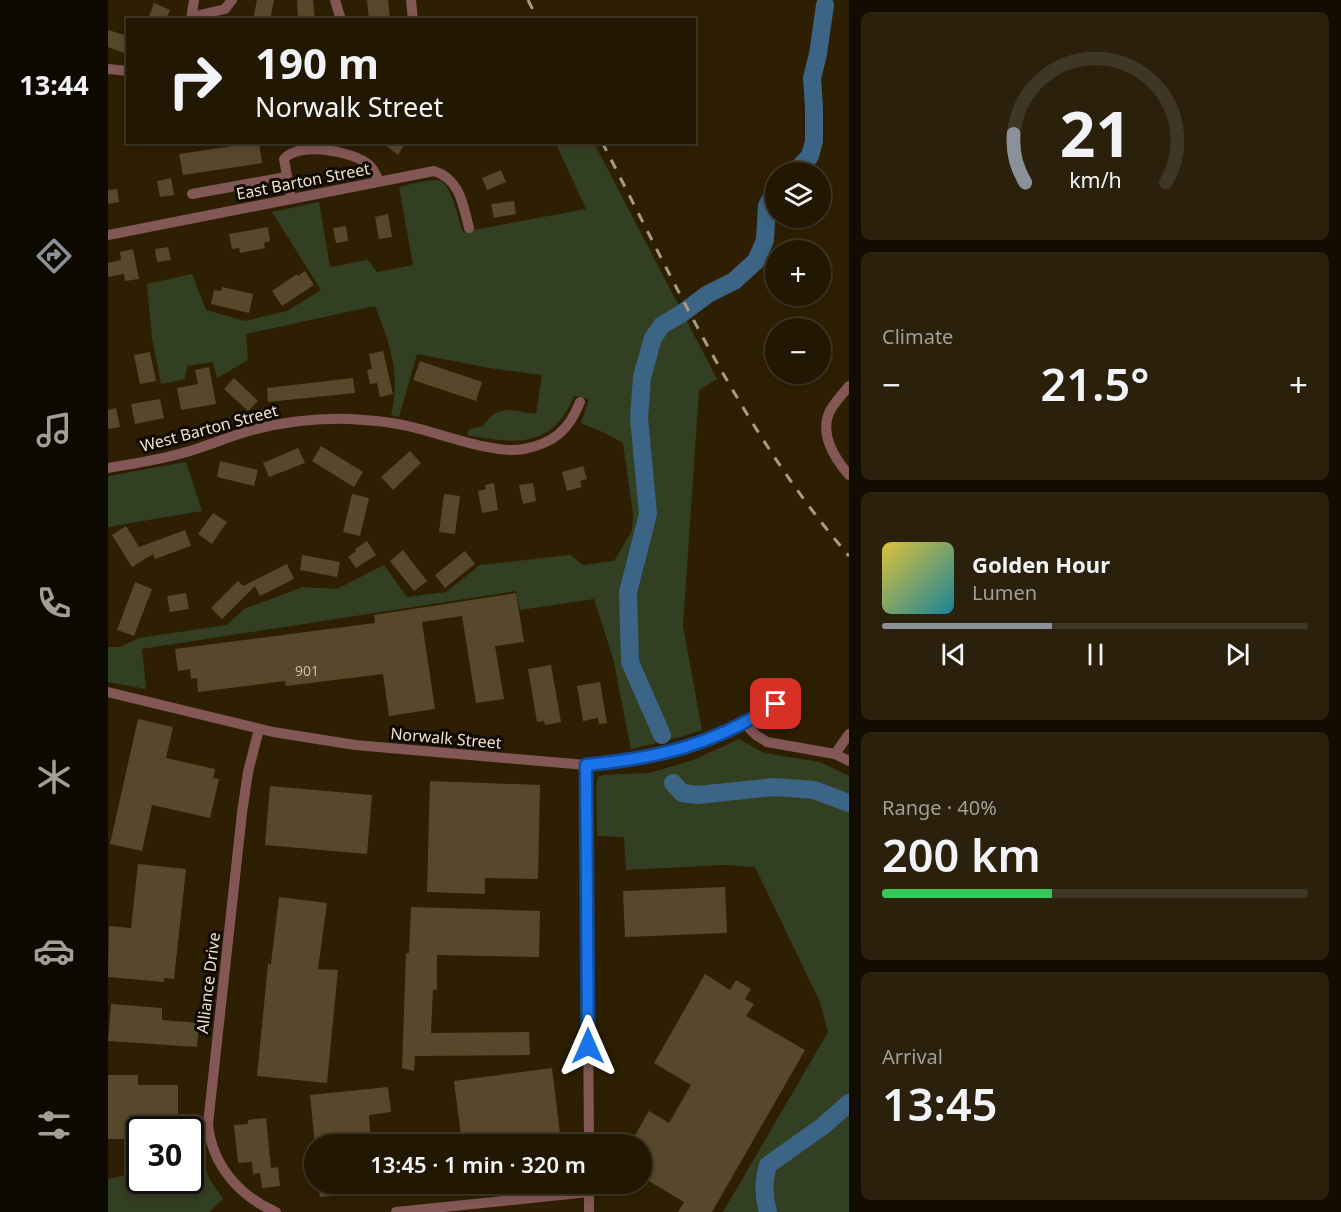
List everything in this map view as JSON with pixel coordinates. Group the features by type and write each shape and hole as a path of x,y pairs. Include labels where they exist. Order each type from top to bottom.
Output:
{"street":[{"path":"194,0 191,18 225,9 232,0"},
{"path":"335,0 340,18"},
{"path":"411,0 413,18"},
{"path":"108,69 126,71"},
{"path":"291,199 284,159 287,155 306,149 321,149 358,158 369,164 379,181"},
{"name":"East Barton Street","path":"108,235 434,171 450,179 456,187 470,228"},
{"path":"192,194 286,177"},
{"path":"849,386 830,411 826,428 833,453 849,476"},
{"name":"West Barton Street","path":"108,468 174,456 249,431 305,420 347,419 397,424 503,450 522,450 544,443 560,434 570,424 580,402"},
{"name":"Norwalk Street","path":"108,692 259,729 355,745 586,765 666,754 716,737 776,704"},
{"path":"744,723 767,742 835,754 849,761"},
{"name":"Alliance Drive","path":"259,729 248,772 242,813 208,1124 212,1144 220,1163 237,1188 258,1204 276,1212"},
{"path":"835,754 849,734"},
{"path":"586,765 589,1134"},
{"path":"396,1212 541,1194"},
{"path":"589,1194 589,1212"}],"green space":[{"path":"556,144 595,144 717,379 699,390 683,626 702,730 631,749 613,658 594,599 520,610 516,591 142,649 146,689 108,682 108,647 120,647 139,638 227,625 244,609 303,587 337,589 384,565 407,597 446,592 480,565 570,555 583,565 614,561 632,531 633,514 623,443 581,423 589,399 574,396 555,426 531,439 501,440 467,435 469,429 483,426 500,411 513,410 536,414 542,375 489,368 417,354 399,417 391,415 395,386 392,359 375,306 246,334 248,360 217,378 213,362 187,366 185,379 161,384 152,338 147,284 192,274 206,310 245,321 287,311 321,290 272,212 319,202 330,267 368,260 377,272 413,265 399,187 426,181 437,180 445,184 452,197 463,232 586,209"},
{"path":"186,462 202,511 108,527 108,476"},
{"path":"739,739 764,753 820,762 849,776 849,1212 723,1212 828,1032 820,1002 755,867 723,865 626,870 624,837 597,836 596,784 598,777 649,773 693,760"},
{"path":"204,1164 209,1178 223,1199 209,1212 108,1212 108,1179 126,1175 126,1194 204,1194"}],"building":[{"path":"257,0 274,0 270,18 253,18"},
{"path":"297,0 313,0 315,18 298,18"},
{"path":"367,0 388,0 390,18 369,18"},
{"path":"154,3 170,10 167,18 149,18"},
{"path":"108,30 126,35 124,53 108,47"},
{"path":"259,144 262,163 183,175 179,154"},
{"path":"384,144 405,144 398,155"},
{"path":"501,170 506,182 487,190 482,178"},
{"path":"171,178 174,195 160,197 157,181"},
{"path":"117,189 119,202 108,204 108,190"},
{"path":"514,201 516,214 494,218 491,204"},
{"path":"388,214 392,237 379,239 375,217"},
{"path":"346,226 348,241 336,243 333,228"},
{"path":"268,227 270,241 264,243 265,248 240,253 239,248 232,249 229,234"},
{"path":"168,247 171,260 157,262 155,249"},
{"path":"133,249 139,279 125,281 124,274 108,277 108,263 121,260 120,252"},
{"path":"305,271 314,285 282,306 272,291"},
{"path":"222,287 253,294 249,313 211,304 214,290 221,291"},
{"path":"383,351 393,394 380,397 377,383 370,384 367,370 372,369 369,354"},
{"path":"150,352 156,381 140,384 134,355"},
{"path":"420,361 482,382 476,401 413,380"},
{"path":"209,367 216,404 181,410 177,388 198,384 195,370"},
{"path":"234,378 258,401 248,411 224,389"},
{"path":"353,378 355,393 268,402 267,388"},
{"path":"160,399 164,418 135,424 131,404"},
{"path":"116,408 120,427 108,429 108,410"},
{"path":"321,446 363,472 354,487 312,461"},
{"path":"298,448 305,463 269,477 263,463"},
{"path":"410,451 421,463 393,490 381,477"},
{"path":"220,461 258,470 254,486 217,477"},
{"path":"583,466 587,479 580,481 582,487 567,491 562,472"},
{"path":"494,483 498,510 482,513 478,491 486,489 485,485"},
{"path":"533,483 536,501 523,504 519,485"},
{"path":"352,494 369,498 360,536 343,532"},
{"path":"444,494 460,496 455,534 439,532"},
{"path":"213,513 227,522 212,544 198,534"},
{"path":"126,526 139,547 185,530 191,546 155,559 153,554 132,567 112,535"},
{"path":"367,541 376,555 356,568 348,557"},
{"path":"403,550 427,581 414,591 390,561"},
{"path":"465,551 475,564 445,588 435,575"},
{"path":"302,555 340,562 337,577 300,570"},
{"path":"287,564 294,579 260,596 255,586 222,619 211,608 238,581 243,586"},
{"path":"135,582 152,589 134,636 117,630"},
{"path":"186,593 189,609 170,612 167,596"},
{"path":"516,593 524,642 495,646 504,699 476,703 462,616 422,622 435,709 389,716 383,674 286,686 285,681 198,692 197,678 191,679 190,669 178,671 175,649 375,623 374,615"},
{"path":"551,665 561,722 545,725 544,721 537,722 528,669"},
{"path":"600,682 607,723 599,724 598,718 583,721 577,686"},
{"path":"138,719 173,727 166,758 215,769 213,778 219,779 210,818 152,805 142,851 110,844"},
{"path":"430,781 540,785 538,879 485,878 485,894 427,892"},
{"path":"270,786 372,795 367,854 265,845"},
{"path":"138,864 186,869 174,979 164,978 164,982 108,977 109,926 131,928"},
{"path":"725,887 727,933 625,937 623,891"},
{"path":"279,897 327,903 318,969 338,970 327,1083 257,1076 268,964 271,964"},
{"path":"411,907 540,911 539,957 437,955 437,990 433,990 431,1033 529,1032 530,1055 415,1056 414,1071 402,1068 406,953 409,953"},
{"path":"705,974 730,990 736,980 751,989 745,999 754,1004 746,1016 805,1050 712,1212 678,1212 684,1202 652,1183 652,1134 636,1134 649,1111 669,1123 691,1085 654,1063"},
{"path":"111,1004 162,1008 162,1020 199,1023 197,1047 108,1041"},
{"path":"552,1068 560,1134 461,1134 454,1081"},
{"path":"108,1075 138,1075 138,1085 178,1085 178,1116 126,1116 126,1139 108,1139"},
{"path":"388,1087 391,1112 369,1115 370,1134 314,1134 310,1095"},
{"path":"266,1118 271,1168 278,1167 280,1186 262,1188 260,1173 253,1174 252,1162 238,1163 234,1125 248,1124 248,1120"},
{"path":"320,1194 354,1194 320,1197"}],"waterway":[{"path":"804,162 810,156 814,141 812,78 825,5"},
{"path":"662,735 630,662 628,592 648,514 639,418 642,377 653,338 662,325 708,294 734,281 756,261 765,240 766,228"},
{"path":"673,783 682,793 698,795 774,787 814,790 849,803"},
{"path":"768,1212 764,1188 768,1165 823,1126 849,1103"}],"railway":[{"path":"528,0 537,18"},
{"path":"603,144 685,303 744,409 776,460 849,556"}],"route":[{"path":"588,1046 586,765 666,754 716,737 750,721 776,704"}]}
